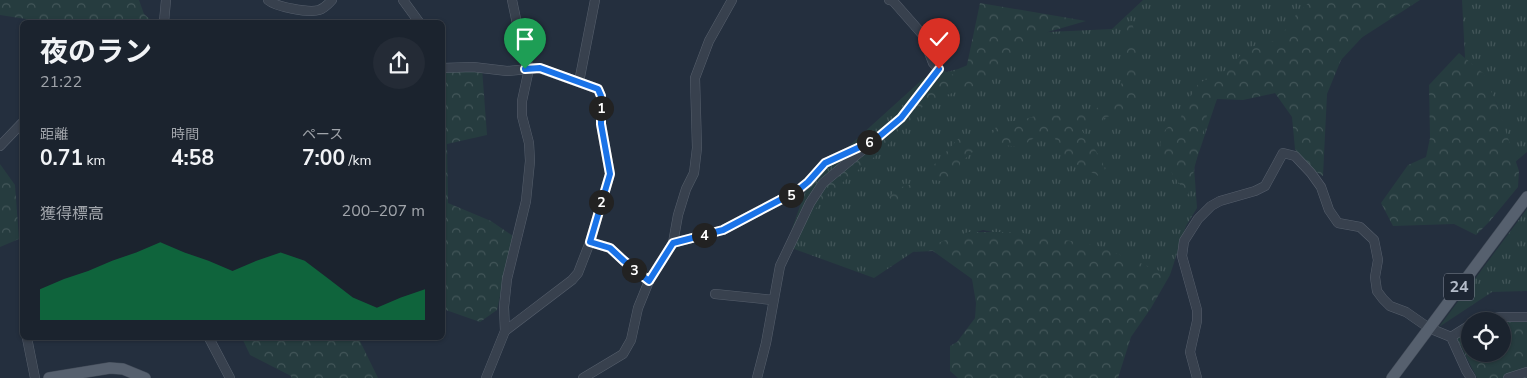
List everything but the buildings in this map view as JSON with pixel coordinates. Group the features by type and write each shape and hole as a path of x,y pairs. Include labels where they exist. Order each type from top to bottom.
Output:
{"main road":[{"name":"24","path":"1392,378 1527,197"},
{"path":"49,378 110,368 123,369 145,378"}],"street":[{"path":"164,20 166,0"},
{"path":"268,0 277,6 313,11 320,10 332,0"},
{"path":"403,0 418,20"},
{"path":"486,378 505,331 504,307 507,279 526,201 530,161 529,142 522,116 522,101 529,69 512,0"},
{"path":"579,82 595,0"},
{"path":"583,378 623,354 631,340 638,308 649,281 673,243 678,215 694,173 696,156 695,78 709,41 732,0"},
{"path":"757,378 766,343 780,266 810,203 823,183 901,118 939,69 933,63 922,34 890,0"},
{"path":"445,68 473,67 507,71 540,68 598,89 601,96 601,124 610,174 590,242 578,273 572,280 505,331"},
{"path":"0,146 20,125"},
{"path":"673,243 723,230 731,226 797,191 825,163 875,140"},
{"path":"1197,378 1190,352 1197,320 1197,310 1182,256 1184,241 1198,219 1211,206 1220,201 1255,192 1265,186 1283,154 1295,156 1311,173 1321,187 1328,210 1338,222 1360,227 1374,240 1378,260 1375,277 1377,291 1383,299 1390,306 1406,312 1429,328 1451,337 1471,378"},
{"path":"590,242 610,248 649,281"},
{"path":"715,294 773,300"},
{"path":"1511,316 1527,317"},
{"path":"1451,337 1461,330"},
{"path":"27,340 35,378"},
{"path":"210,340 230,378"},
{"path":"1508,378 1527,372"}],"green space":[{"path":"0,0 139,0 144,14 151,20 26,20 0,15"},
{"path":"1143,0 1420,0 1276,93 1217,99 1194,167 1197,208 1186,226 1170,275 1108,257 983,230 913,252 874,278 786,246 808,183 924,78 958,69 1048,32 1112,29"},
{"path":"1312,0 1419,0 1368,31 1341,60 1327,94 1323,176 1305,165 1295,149 1292,117 1275,93 1243,100 1217,99 1207,115 1188,195 1171,172 1162,153 1162,136 1167,128 1180,120 1185,105 1199,83 1227,70 1247,48 1274,41 1289,26 1297,13"},
{"path":"1462,0 1527,0 1527,152 1514,163 1496,102 1465,58"},
{"path":"980,3 1086,21 1048,32 998,67 977,85 928,101 883,150 828,194 807,219 802,214 810,189 897,115 939,69 964,79"},
{"path":"1132,21 1137,49 1137,82 1149,97 1139,106 1104,118 1106,123 1095,122 1079,125 1099,155 1105,168 1106,175 1104,179 1061,156 1055,138 1034,138 1021,147 1002,145 992,135 998,123 1022,120 1035,116 1072,115 1091,112 1109,103 1118,87 1126,79 1122,46 1127,41 1124,23"},
{"path":"1459,53 1483,73 1496,102 1519,171 1518,187 1476,235 1454,224 1393,226 1381,203 1408,165 1426,157 1430,138 1429,85"},
{"path":"482,68 487,135 447,144 448,203 491,221 513,236 497,310 480,322 445,310 445,73"},
{"path":"960,137 969,137 975,143 975,150 960,163 960,176 949,182 933,180 930,169"},
{"path":"0,164 15,185 19,239 0,247"},
{"path":"913,184 920,190 908,197 897,208 889,197 898,188"},
{"path":"1527,209 1527,291 1492,292 1439,327"},
{"path":"968,232 1016,232 1095,245 1170,275 1131,337 1118,378 958,378 950,371 950,346 957,342 975,318 976,303 972,279 933,251 913,252"},
{"path":"1527,314 1527,378 1477,378 1469,362 1511,362 1511,318"},
{"path":"1461,333 1461,347 1457,339"},
{"path":"243,340 363,340 360,341 378,378 291,378 291,376 250,355"}],"route":[{"path":"525,69 540,68 598,89 601,96 601,124 610,174 590,242 610,248 649,281 673,243 723,230 797,191 825,163 875,140 901,118 939,69"}]}
